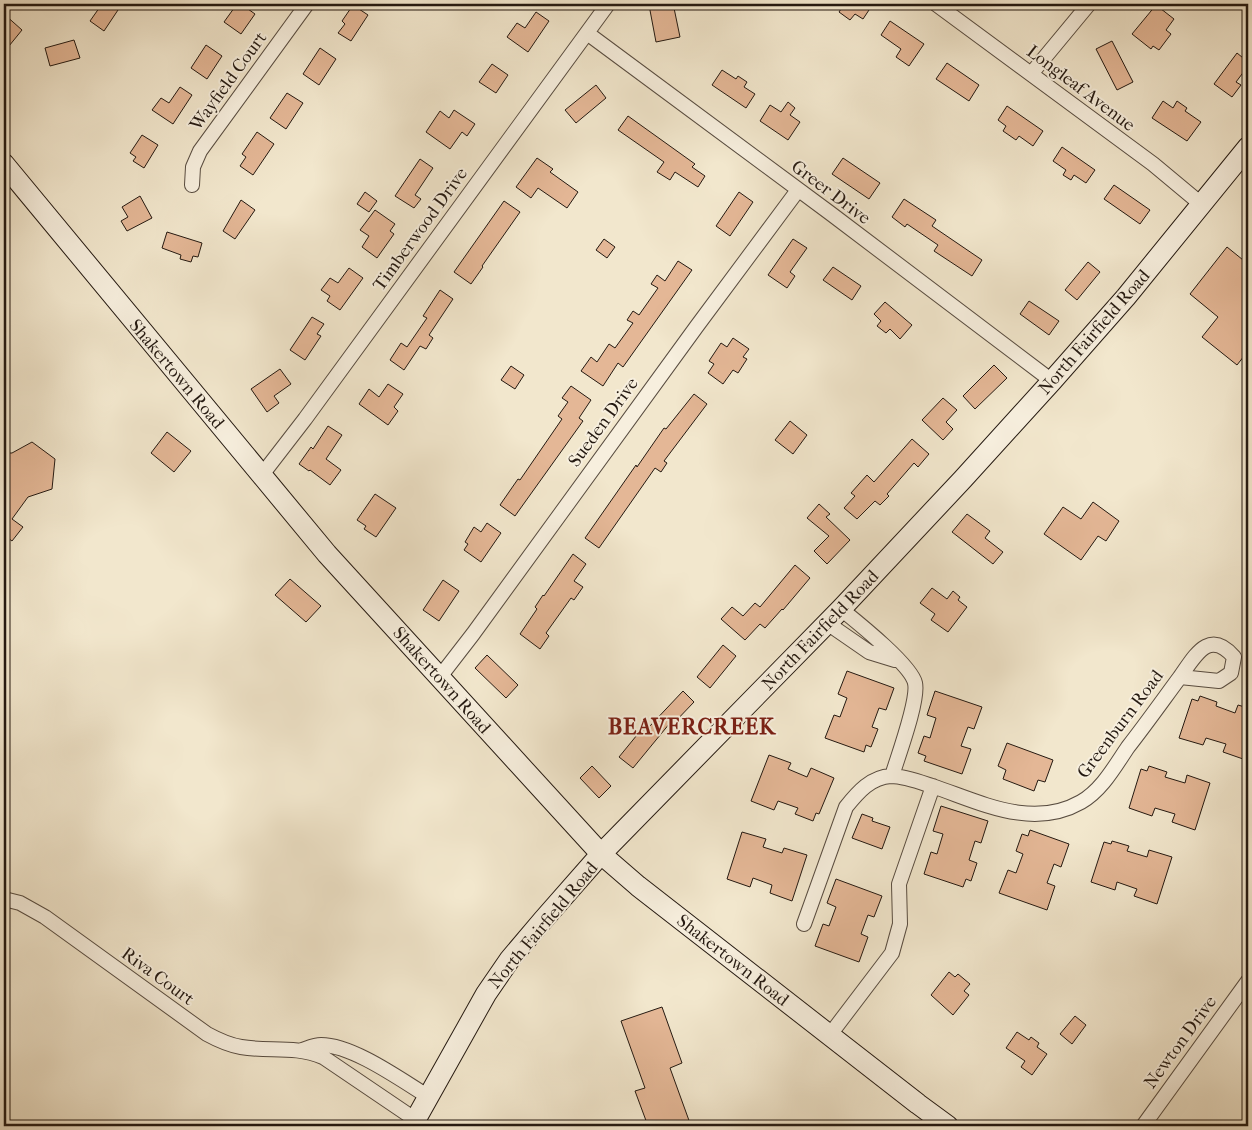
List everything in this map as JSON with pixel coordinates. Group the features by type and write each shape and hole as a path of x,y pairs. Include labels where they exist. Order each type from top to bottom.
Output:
{"street":[{"name":"Wayfield Court","path":"192,185 193,167 200,151 307,4"},
{"name":"Timberwood Drive","path":"261,476 305,419 608,4"},
{"name":"Longleaf Avenue","path":"936,4 1153,164 1201,204"},
{"path":"1031,74 1089,4"},
{"name":"Greer Drive","path":"587,33 1052,381"},
{"name":"North Fairfield Road","path":"414,1123 496,978 543,920 602,854 841,609 1052,381 1126,297 1248,146"},
{"name":"Shakertown Road","path":"4,164 327,554 602,854 638,886 829,1036 948,1126"},
{"name":"Sueden Drive","path":"439,678 798,190"},
{"path":"841,609 908,670 915,682 915,699 892,776"},
{"path":"827,623 869,652 898,661"},
{"name":"Greenburn Road","path":"804,924 846,807 858,791 872,781 892,776 917,781 1008,812 1033,814 1056,811 1081,802 1099,787 1180,677"},
{"path":"829,1036 892,953 900,924 899,884 933,786"},
{"name":"Riva Court","path":"4,899 20,903 45,917 207,1034 223,1042 242,1047 312,1052 331,1061 414,1123"},
{"name":"Newton Drive","path":"1143,1126 1248,981"},
{"name":"Riva Court","path":"301,1050 319,1044 337,1046 352,1051 429,1097"}],"building":[{"path":"102,4 122,4 104,31 90,21"},
{"path":"237,4 241,4 255,14 241,34 224,22"},
{"path":"667,4 668,9 674,8 680,37 656,42 649,5"},
{"path":"841,4 873,4 863,19 855,14 850,20 839,12 843,6"},
{"path":"353,5 368,15 351,41 338,33 345,24 342,21"},
{"path":"1156,5 1174,19 1166,30 1171,34 1159,50 1153,46 1151,49 1132,34"},
{"path":"536,12 549,21 528,52 507,37 517,23 525,28"},
{"path":"4,14 22,30 9,46 4,41"},
{"path":"890,21 924,44 909,66 896,57 901,49 881,35"},
{"path":"74,40 80,58 50,66 45,48"},
{"path":"1112,41 1133,82 1117,90 1096,49"},
{"path":"206,45 222,56 207,79 191,68"},
{"path":"320,48 336,59 319,85 303,74"},
{"path":"1237,53 1248,62 1248,66 1236,82 1241,85 1232,97 1214,84"},
{"path":"947,63 979,85 969,101 936,79"},
{"path":"492,64 508,75 496,93 479,82"},
{"path":"722,70 736,79 738,76 747,82 744,87 755,94 746,108 712,85"},
{"path":"596,85 606,98 576,123 565,110"},
{"path":"180,87 192,95 173,124 152,110 161,98 169,103"},
{"path":"287,93 303,103 286,129 270,118"},
{"path":"1163,101 1173,108 1177,101 1187,108 1185,111 1201,122 1187,141 1152,118"},
{"path":"788,102 795,108 790,115 800,122 788,140 760,121 770,105 781,112"},
{"path":"1007,106 1043,131 1033,146 1019,136 1016,140 1003,131 1006,126 998,120"},
{"path":"454,110 475,124 467,136 462,132 450,149 426,132 440,111 449,118"},
{"path":"628,116 695,164 692,167 705,176 698,187 675,172 670,180 657,172 664,162 618,130"},
{"path":"257,132 274,144 253,175 240,166 246,157 242,154"},
{"path":"142,135 158,145 144,168 133,161 136,157 130,153"},
{"path":"1062,147 1095,170 1086,183 1074,175 1071,180 1063,175 1066,170 1053,161"},
{"path":"537,158 553,169 550,172 578,192 567,208 538,188 531,198 516,187"},
{"path":"843,158 880,183 869,199 832,174"},
{"path":"420,159 433,168 415,195 421,199 414,208 395,196"},
{"path":"1114,185 1150,210 1140,224 1104,199"},
{"path":"365,192 377,201 369,212 357,204"},
{"path":"739,192 753,202 730,236 716,226"},
{"path":"140,196 152,218 127,231 121,221 128,217 122,207"},
{"path":"904,199 936,220 932,226 982,260 972,276 934,251 938,245 907,224 905,227 892,217"},
{"path":"241,200 255,210 235,239 223,231"},
{"path":"504,201 520,212 471,284 454,272"},
{"path":"375,210 395,224 390,231 394,234 377,258 362,247 369,236 360,230"},
{"path":"167,232 202,243 198,257 193,256 191,262 180,259 181,255 162,248"},
{"path":"604,239 615,247 607,258 596,250"},
{"path":"793,239 807,248 790,272 795,276 787,288 768,275"},
{"path":"1227,247 1248,264 1248,351 1237,365 1202,337 1218,317 1190,294"},
{"path":"678,261 692,270 623,367 618,363 603,386 581,371 591,357 597,362 609,344 615,348 633,323 627,320 633,311 639,315 658,288 651,284 657,275 665,281"},
{"path":"1088,262 1100,272 1077,300 1065,290"},
{"path":"833,267 861,286 852,300 823,280"},
{"path":"349,268 363,278 340,310 327,301 330,296 321,290 330,278 338,283"},
{"path":"440,290 453,299 429,335 433,338 426,349 420,346 404,370 390,360 401,343 407,347 427,318 423,316"},
{"path":"1029,301 1059,321 1049,335 1020,314"},
{"path":"885,302 912,325 900,339 890,329 886,333 877,326 881,321 874,314"},
{"path":"312,317 324,324 317,334 321,336 305,360 290,350"},
{"path":"733,338 749,349 743,357 747,359 738,373 733,370 723,384 708,373 714,364 709,361 721,343 727,347"},
{"path":"994,365 1007,378 975,409 963,396"},
{"path":"511,366 524,375 515,389 501,380"},
{"path":"280,369 291,384 274,396 279,403 267,412 251,389"},
{"path":"388,384 403,394 394,407 398,411 388,425 359,404 369,389 379,397"},
{"path":"571,386 591,400 579,418 583,421 515,516 500,505 518,479 520,480 562,419 558,416 568,402 562,398"},
{"path":"694,394 707,404 664,461 667,463 661,472 655,468 599,548 585,538 664,428 666,429"},
{"path":"943,398 957,410 946,422 953,429 943,440 922,420"},
{"path":"790,421 807,435 793,454 775,440"},
{"path":"328,426 342,435 326,459 341,470 330,485 299,464 311,447 313,449"},
{"path":"167,432 191,451 174,472 151,453"},
{"path":"912,439 929,454 918,467 914,463 880,505 875,501 857,519 844,508 855,496 851,493 867,475 874,482"},
{"path":"32,442 55,459 52,489 28,497 12,519 23,527 12,541 4,535 4,453 12,453"},
{"path":"375,494 396,508 376,537 364,529 366,526 357,520"},
{"path":"1093,502 1119,521 1106,541 1098,536 1081,560 1044,534 1063,507 1081,519"},
{"path":"819,504 830,514 826,517 850,540 827,564 814,551 829,536 807,518"},
{"path":"967,514 990,531 985,538 1003,552 993,564 952,532"},
{"path":"487,523 501,533 481,562 464,550 468,544 465,542 474,527 481,532"},
{"path":"573,554 586,564 574,581 583,587 574,600 571,598 546,633 549,636 540,649 520,634 537,609 535,607"},
{"path":"795,565 810,578 765,628 760,624 745,640 721,619 732,607 743,616 755,603 760,607"},
{"path":"290,579 321,606 306,622 275,595"},
{"path":"443,580 459,591 439,621 423,610"},
{"path":"932,588 947,599 953,591 960,597 958,600 967,607 948,632 931,620 935,614 920,603"},
{"path":"723,645 736,656 710,688 697,677"},
{"path":"487,655 518,685 506,698 475,668"},
{"path":"847,671 894,688 886,710 879,708 872,727 878,729 871,747 866,745 864,752 825,738 834,715 840,717 847,698 838,694"},
{"path":"683,691 694,702 672,725 670,723 633,768 619,757 646,724 649,727"},
{"path":"935,691 982,707 974,729 968,727 961,746 971,749 962,774 924,761 926,756 918,753 924,736 930,738 936,718 927,715"},
{"path":"1200,696 1217,702 1216,706 1235,713 1238,705 1248,708 1248,753 1246,760 1223,752 1226,744 1206,738 1203,745 1179,738 1192,699 1198,701"},
{"path":"1007,743 1053,760 1045,782 1038,780 1034,791 1003,779 1006,770 998,766"},
{"path":"769,755 791,763 788,769 807,777 811,768 834,778 819,814 816,813 813,821 795,814 798,808 778,801 774,810 751,801"},
{"path":"592,766 611,786 599,798 580,778"},
{"path":"1149,766 1167,772 1165,777 1185,783 1187,775 1210,783 1195,830 1172,822 1175,814 1155,808 1152,816 1129,808 1141,769 1147,771"},
{"path":"941,806 988,821 981,843 975,841 969,860 977,863 971,881 966,879 963,887 924,874 931,852 937,854 943,834 933,831"},
{"path":"862,814 873,818 872,821 890,827 882,849 852,838"},
{"path":"1030,830 1069,844 1061,867 1054,864 1047,883 1055,886 1047,910 999,893 1008,870 1016,873 1023,854 1016,851 1022,834 1028,836"},
{"path":"742,832 766,839 763,847 782,853 784,848 807,855 792,901 770,893 772,885 753,878 750,887 727,879"},
{"path":"1112,841 1129,846 1127,851 1147,857 1149,850 1172,857 1157,904 1134,896 1137,889 1117,882 1115,890 1091,882 1104,842 1111,844"},
{"path":"836,879 882,896 874,917 868,915 861,934 868,937 859,962 815,946 823,924 829,926 836,907 827,903"},
{"path":"949,972 955,977 958,974 970,984 964,991 969,995 953,1015 931,995"},
{"path":"662,1007 682,1063 670,1068 691,1126 673,1126 672,1124 648,1126 635,1091 645,1088 621,1021"},
{"path":"1075,1016 1086,1025 1072,1044 1060,1034"},
{"path":"1017,1032 1029,1040 1031,1037 1039,1043 1037,1047 1047,1054 1032,1075 1021,1067 1025,1061 1006,1048"}],"district":[{"name":"BEAVERCREEK","path":"692,726"}]}
